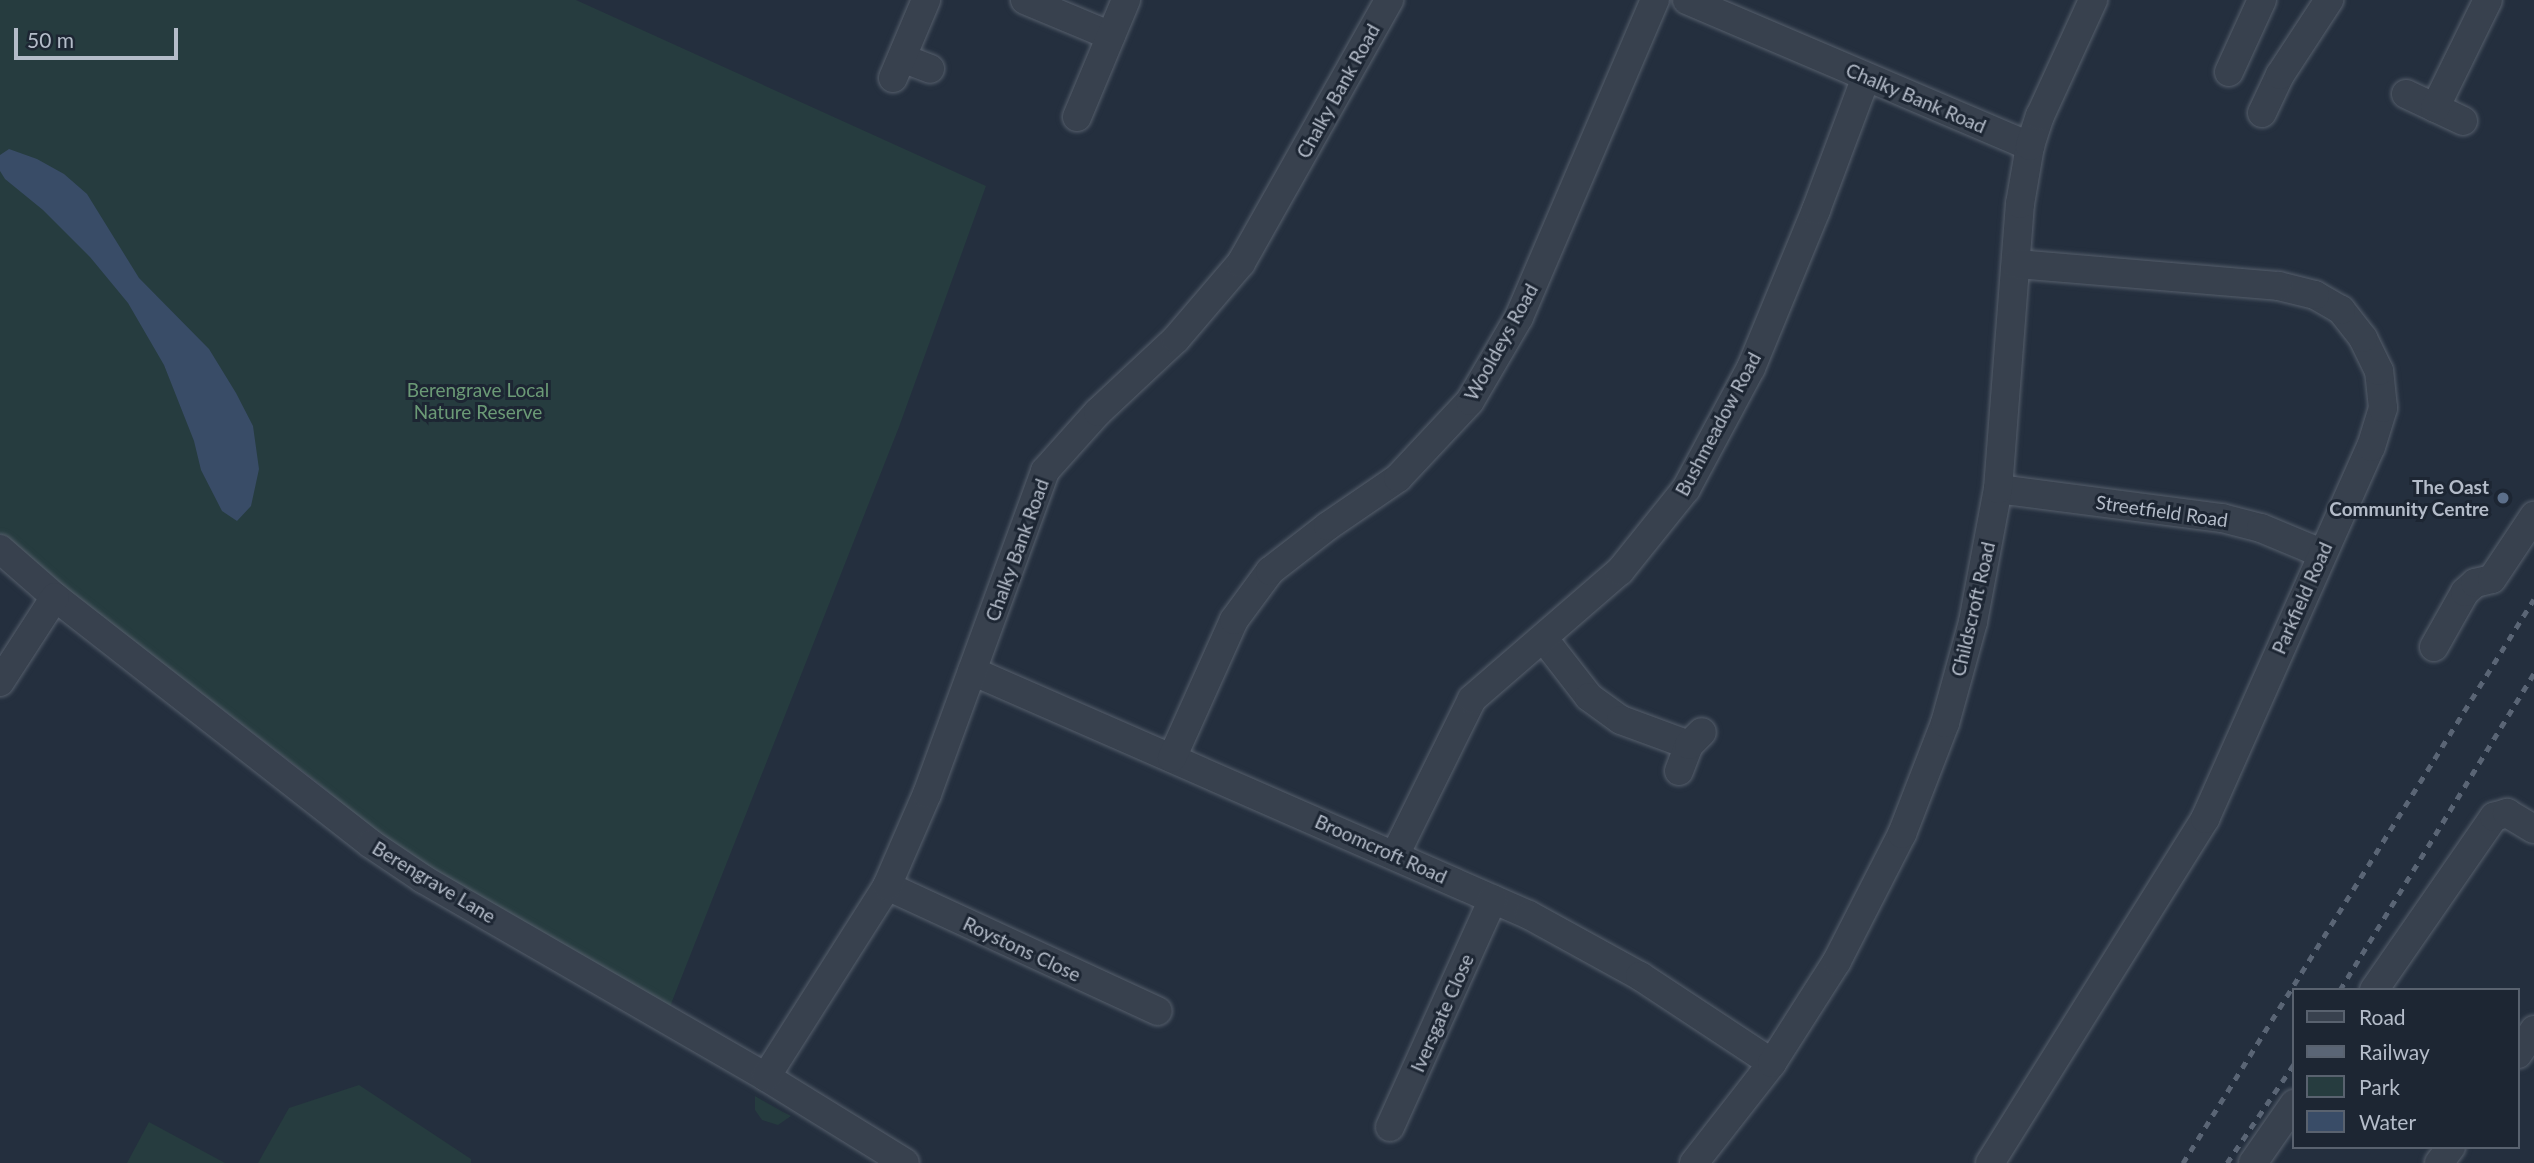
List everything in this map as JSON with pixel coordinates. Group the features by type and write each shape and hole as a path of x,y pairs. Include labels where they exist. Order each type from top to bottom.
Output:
{"street":[{"path":"926,0 897,68 930,69"},
{"path":"1025,0 1111,36"},
{"path":"1077,117 1126,0"},
{"name":"Chalky Bank Road","path":"766,1077 887,886 927,794 1045,471 1098,412 1176,339 1241,263 1389,0"},
{"name":"Wooldeys Road","path":"1172,758 1234,620 1270,571 1328,526 1398,478 1470,401 1519,317 1655,0"},
{"name":"Chalky Bank Road","path":"1687,0 2030,146"},
{"name":"Childscroft Road","path":"1694,1163 1772,1063 1805,1014 1851,936 1888,864 1922,785 1959,676 1980,590 1998,489 2021,204 2030,146 2040,116 2093,0"},
{"path":"2229,72 2262,0"},
{"path":"2262,113 2280,75 2329,0"},
{"path":"2435,108 2488,0"},
{"name":"Bushmeadow Road","path":"1395,855 1472,699 1620,571 1686,489 1751,368 1816,210 1866,77"},
{"path":"2406,94 2462,121"},
{"name":"Parkfield Road","path":"1990,1163 2205,819 2321,553 2371,447 2383,408 2379,371 2363,338 2341,310 2315,295 2278,286 2016,264"},
{"name":"Streetfield Road","path":"1998,489 2222,518 2261,528 2321,553"},
{"path":"2434,647 2465,592 2475,583 2492,579 2534,516"},
{"name":"Berengrave Lane","path":"0,549 55,597 303,794 382,851 424,879 766,1077 889,1159"},
{"path":"0,682 55,597"},
{"path":"1544,639 1589,697 1621,720 1695,738 1679,771"},
{"name":"Broomcroft Road","path":"972,671 1493,899 1640,976 1772,1063"},
{"path":"2375,988 2494,817 2507,813 2534,829"},
{"name":"Roystons Close","path":"887,886 1157,1012"},
{"name":"Iversgate Close","path":"1389,1127 1493,899"},
{"path":"2520,1052 2534,1030"},
{"path":"2253,1163 2292,1107"}],"green space":[{"name":"Berengrave Local Nature Reserve","path":"0,0 576,0 986,186 899,427 669,1009 382,839 318,783 0,538"},
{"path":"359,1085 471,1159 471,1163 258,1163 289,1108"},
{"path":"755,1096 791,1116 778,1125 762,1120 755,1110"},
{"path":"149,1122 225,1163 127,1163"}],"water":[{"path":"9,149 37,159 64,174 87,194 139,278 209,349 236,393 253,426 259,469 251,506 237,521 222,511 201,470 194,441 164,365 128,303 90,257 43,210 5,179 0,171 0,155"}],"railway":[{"path":"2183,1163 2534,599"},
{"path":"2341,988 2534,674"},
{"path":"2227,1163 2292,1067"}],"place":[{"name":"The Oast Community Centre","path":"2503,498"}]}
